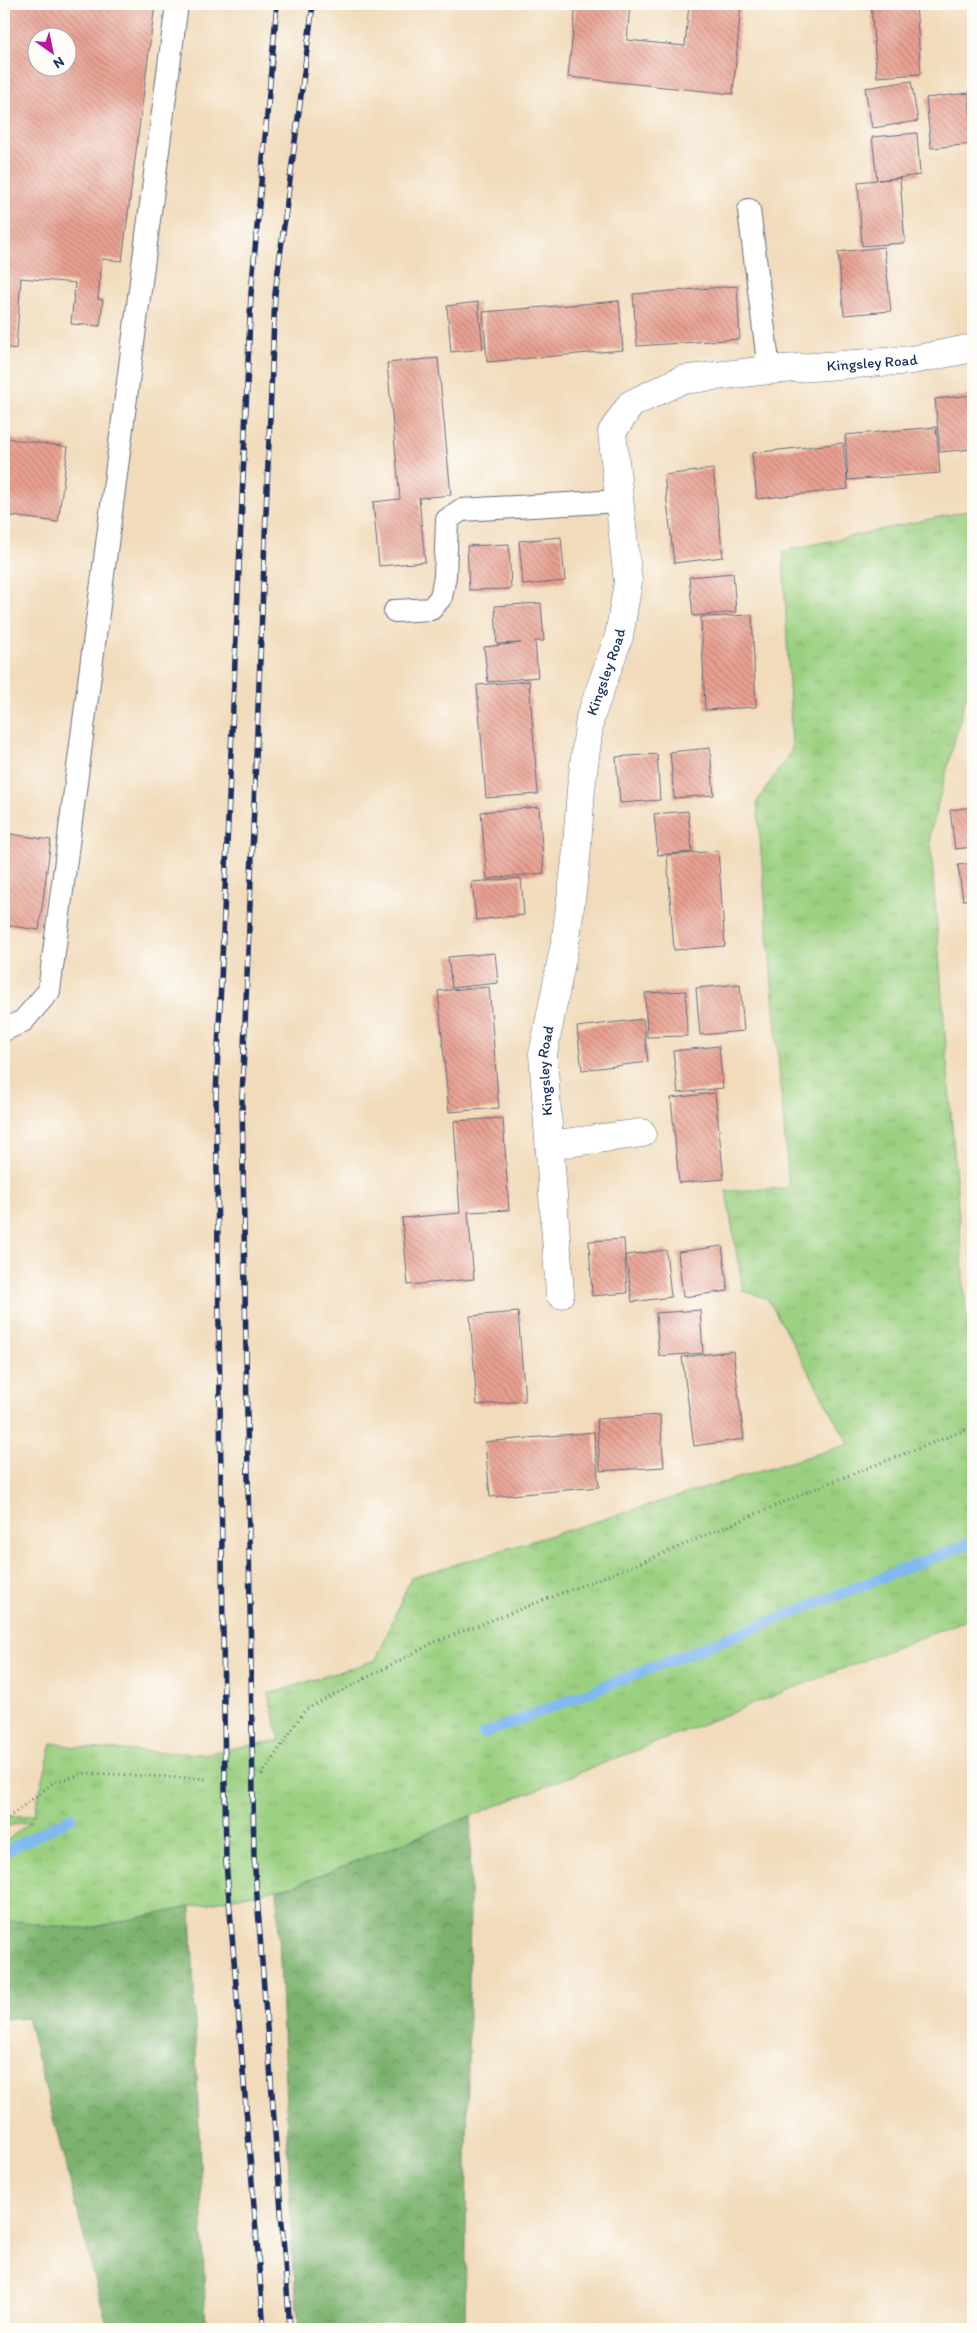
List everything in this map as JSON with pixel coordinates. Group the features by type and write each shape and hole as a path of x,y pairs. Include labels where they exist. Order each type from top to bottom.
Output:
{"street":[{"name":"Kingsley Road","path":"560,1294 543,1054 567,928 576,860 581,789 590,718 619,636 628,582 612,432 631,404 681,380 769,370 912,360 973,348"},
{"path":"550,1145 642,1133"}],"lane":[{"path":"4,1030 23,1021 49,991 177,4"},
{"path":"749,210 769,370"},
{"path":"395,612 431,609 442,597 445,576 447,520 461,510 619,501"}],"path":[{"path":"262,1775 305,1710 436,1642 650,1559 829,1483 973,1427"},
{"path":"4,1821 54,1782 88,1773 208,1779"}],"green space":[{"path":"971,510 973,512 973,669 930,835 969,1351 973,1351 973,1617 296,1885 85,1929 4,2017 4,1843 31,1821 4,1827 4,1817 34,1815 52,1743 82,1748 202,1754 280,1740 268,1694 376,1660 411,1578 849,1444 768,1299 743,1291 726,1191 789,1188 757,802 792,749 783,551"},
{"path":"471,1816 465,2329 299,2329 292,2248 277,1890 296,1885"},
{"path":"191,1907 206,2329 108,2329 27,2018 4,2019 4,1920 85,1929"}],"building":[{"path":"4,4 155,4 122,261 102,259 98,299 103,300 100,326 71,324 75,283 21,278 16,349 4,347"},
{"path":"576,4 630,4 627,40 685,46 689,4 741,4 733,94 568,77"},
{"path":"871,4 916,4 921,74 877,77"},
{"path":"911,81 918,121 872,128 865,88"},
{"path":"969,93 973,144 931,148 926,98"},
{"path":"917,133 920,175 879,180 900,178 905,243 862,246 858,182 877,180 872,137"},
{"path":"884,247 891,311 844,315 838,252"},
{"path":"737,286 740,339 637,346 633,294"},
{"path":"619,301 623,350 487,362 483,312"},
{"path":"478,302 483,349 451,352 447,306"},
{"path":"438,358 451,495 419,498 425,562 379,566 373,502 400,499 387,363"},
{"path":"973,395 973,449 940,452 935,399"},
{"path":"936,427 940,473 848,480 845,435"},
{"path":"4,438 68,447 58,522 4,515"},
{"path":"843,443 848,489 757,499 752,453"},
{"path":"713,469 723,557 674,563 664,475"},
{"path":"561,537 565,581 523,585 519,541"},
{"path":"509,544 511,589 469,590 467,546"},
{"path":"733,573 736,612 693,616 689,577"},
{"path":"541,603 544,641 535,641 538,677 488,682 484,647 521,643 497,644 495,606"},
{"path":"752,615 756,707 705,710 701,617"},
{"path":"529,681 538,794 486,798 477,685"},
{"path":"710,748 714,795 674,798 670,752"},
{"path":"657,754 660,800 620,803 616,757"},
{"path":"539,807 544,873 487,879 481,812"},
{"path":"973,807 973,847 955,849 950,810"},
{"path":"688,811 692,852 658,855 654,814"},
{"path":"4,833 51,840 39,930 4,925"},
{"path":"718,851 725,946 674,950 667,855"},
{"path":"973,863 972,906 971,899 963,900 958,865"},
{"path":"521,878 524,915 476,920 472,882"},
{"path":"495,953 498,983 452,988 448,957"},
{"path":"740,984 744,1031 700,1035 696,988"},
{"path":"489,987 499,1108 449,1112 438,991"},
{"path":"686,991 687,1036 647,1037 645,993"},
{"path":"643,1019 648,1062 582,1070 577,1027"},
{"path":"719,1046 723,1088 678,1093 673,1051"},
{"path":"715,1093 724,1179 679,1183 671,1098"},
{"path":"503,1118 509,1210 468,1212 474,1279 408,1285 402,1218 460,1213 454,1121"},
{"path":"624,1239 627,1293 592,1296 589,1241"},
{"path":"722,1246 728,1291 683,1297 678,1252"},
{"path":"666,1250 671,1297 632,1302 626,1255"},
{"path":"700,1310 703,1353 659,1356 656,1313"},
{"path":"518,1312 525,1401 477,1405 470,1316"},
{"path":"733,1351 744,1439 694,1446 682,1357"},
{"path":"660,1415 664,1467 600,1471 597,1419"},
{"path":"594,1432 599,1487 490,1497 485,1442"}],"waterway":[{"path":"483,1734 973,1542"},
{"path":"4,1852 71,1818"}],"railway":[{"path":"264,2329 226,1862 216,1096 251,294 277,4"},
{"path":"290,2329 254,1857 242,1098 275,294 313,4"}]}
